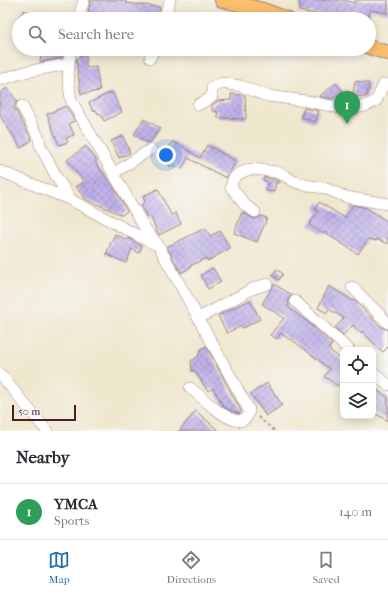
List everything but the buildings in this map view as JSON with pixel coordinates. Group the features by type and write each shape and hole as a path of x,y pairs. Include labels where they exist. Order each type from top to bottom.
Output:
{"main road":[{"path":"222,0 264,5 276,12"},
{"path":"376,49 388,53"}],"street":[{"path":"80,12 84,0"},
{"path":"166,12 170,0"},
{"path":"70,56 67,78 71,100 146,230 158,245 199,318 249,410 246,421 241,424 234,423 227,419 190,388"},
{"path":"0,80 25,72 68,64"},
{"path":"198,105 212,97 212,88 222,83 241,86 267,96 307,101 346,109 365,106 376,101 384,84 388,84"},
{"path":"22,106 39,138 40,145 57,178 71,200"},
{"path":"114,173 151,149"},
{"path":"255,212 245,205 231,187 233,179 238,174 250,169 276,172 293,181 305,185 324,188 346,198 388,204"},
{"path":"0,171 71,200 158,245"},
{"path":"199,318 252,289 267,284"},
{"path":"352,287 388,323"},
{"path":"295,301 346,347"},
{"path":"0,374 47,431"},
{"path":"376,375 388,385"}],"path":[{"path":"249,410 275,431"}],"place":[{"name":"YMCA","path":"347,124"}]}
